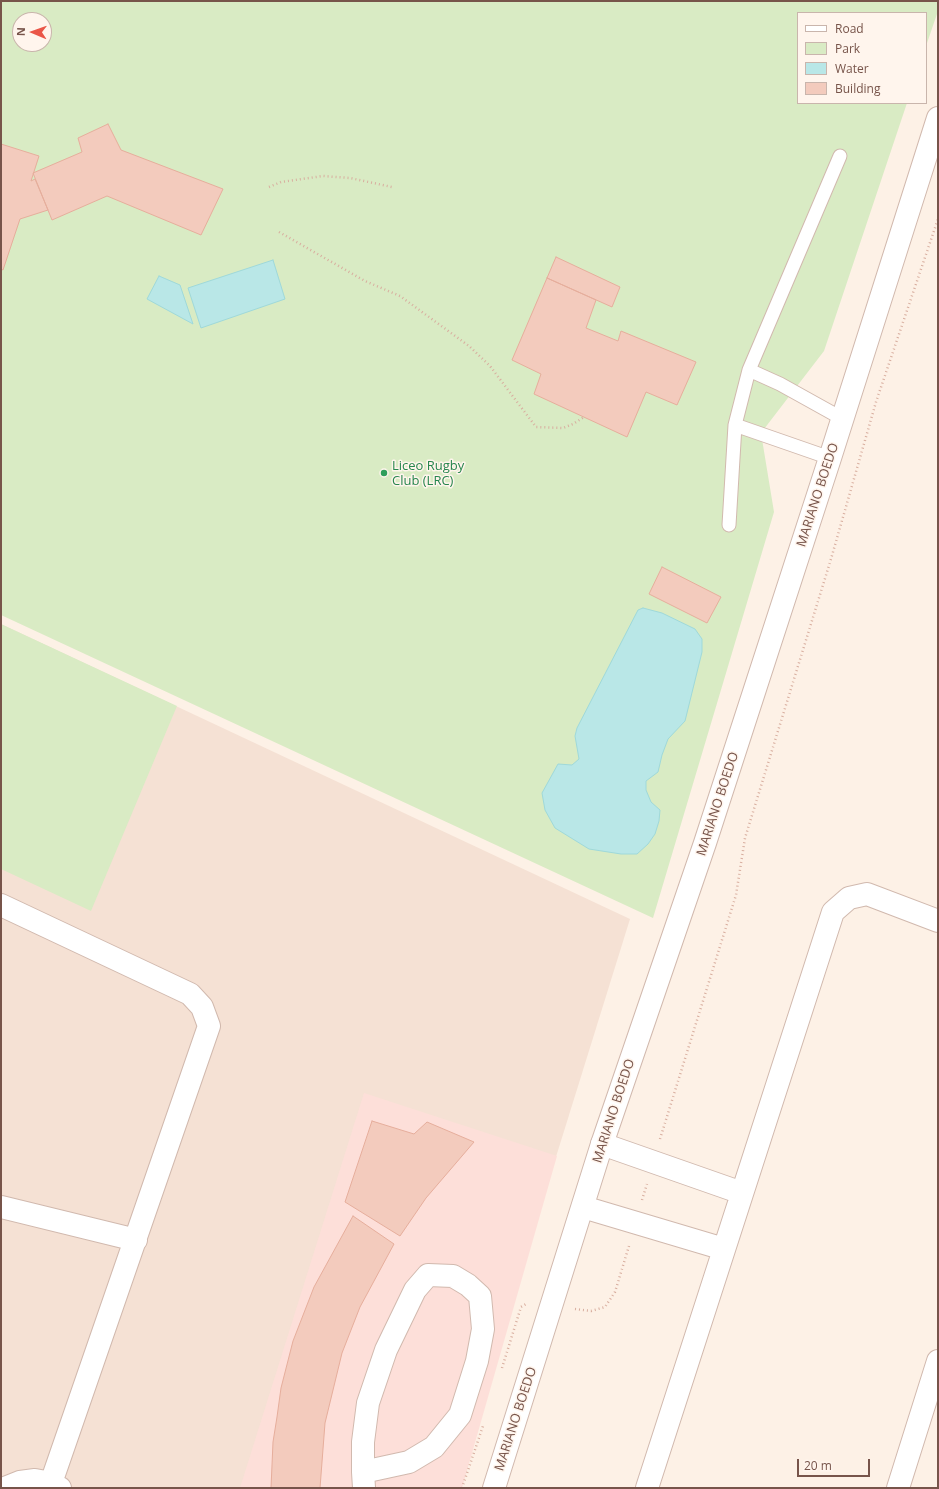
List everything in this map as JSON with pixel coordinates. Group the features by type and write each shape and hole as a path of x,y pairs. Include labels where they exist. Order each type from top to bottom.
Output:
{"street":[{"name":"MARIANO BOEDO","path":"494,1488 602,1144 705,843 843,419 938,118"},
{"path":"647,1488 833,912 849,898 867,894 938,921"},
{"path":"1,905 190,994 202,1008 209,1026 136,1240 56,1486 35,1480 20,1482 4,1488"},
{"path":"602,1144 742,1193"},
{"path":"583,1206 724,1249"},
{"path":"1,1207 136,1240"},
{"path":"428,1275 453,1276 468,1285 480,1296 483,1329 477,1361 460,1415 434,1447 409,1462 363,1480 363,1442 368,1403 386,1350 415,1290 428,1275"},
{"path":"898,1488 938,1361"}],"lane":[{"path":"729,525 735,425 750,370 840,156"},
{"path":"750,370 780,384 843,419"},
{"path":"735,425 830,458"}],"path":[{"path":"269,187 281,182 323,176 350,178 392,187"},
{"path":"499,1375 521,1307 531,1301 552,1307 591,1311 605,1306 616,1292 653,1162 736,895 745,838 831,559 876,402 938,219"},
{"path":"279,232 365,281 400,296 469,346 490,366 536,427 563,428 584,417"},
{"path":"462,1488 484,1420"}],"shaded area":[{"path":"1,624 630,919 453,1488 1,1488"},
{"path":"364,1093 557,1156 462,1488 240,1488"}],"green space":[{"name":"Liceo Rugby Club (LRC)","path":"1,1 938,1 938,11 927,43 927,12 797,12 797,104 907,104 824,351 761,433 774,512 653,918 1,615"},
{"path":"1,624 177,706 91,911 1,869"}],"water":[{"path":"273,260 285,299 201,328 188,288"},
{"path":"159,276 180,285 193,324 147,299"},
{"path":"643,608 662,613 695,629 702,639 702,652 685,721 668,739 658,772 646,781 646,790 651,802 660,810 659,821 655,834 648,844 637,854 621,854 589,849 555,828 545,810 542,793 558,764 572,765 579,759 575,736 577,728 638,610"}],"building":[{"path":"108,124 121,150 223,189 201,235 107,196 52,220 33,173 82,152 78,138"},
{"path":"1,144 39,156 31,181 35,179 48,210 20,219 3,270 1,269"},
{"path":"556,257 620,287 612,307 547,278"},
{"path":"547,278 596,300 586,328 618,341 621,331 696,362 677,405 646,392 627,437 534,394 541,374 512,360"},
{"path":"662,567 721,597 707,623 649,594"},
{"path":"372,1121 414,1134 427,1122 474,1142 426,1198 400,1236 345,1202"},
{"path":"353,1216 394,1244 360,1307 342,1353 325,1423 320,1488 271,1488 273,1442 281,1388 293,1341 314,1287"}],"place":[{"name":"Liceo Rugby Club (LRC)","path":"384,473"}]}
